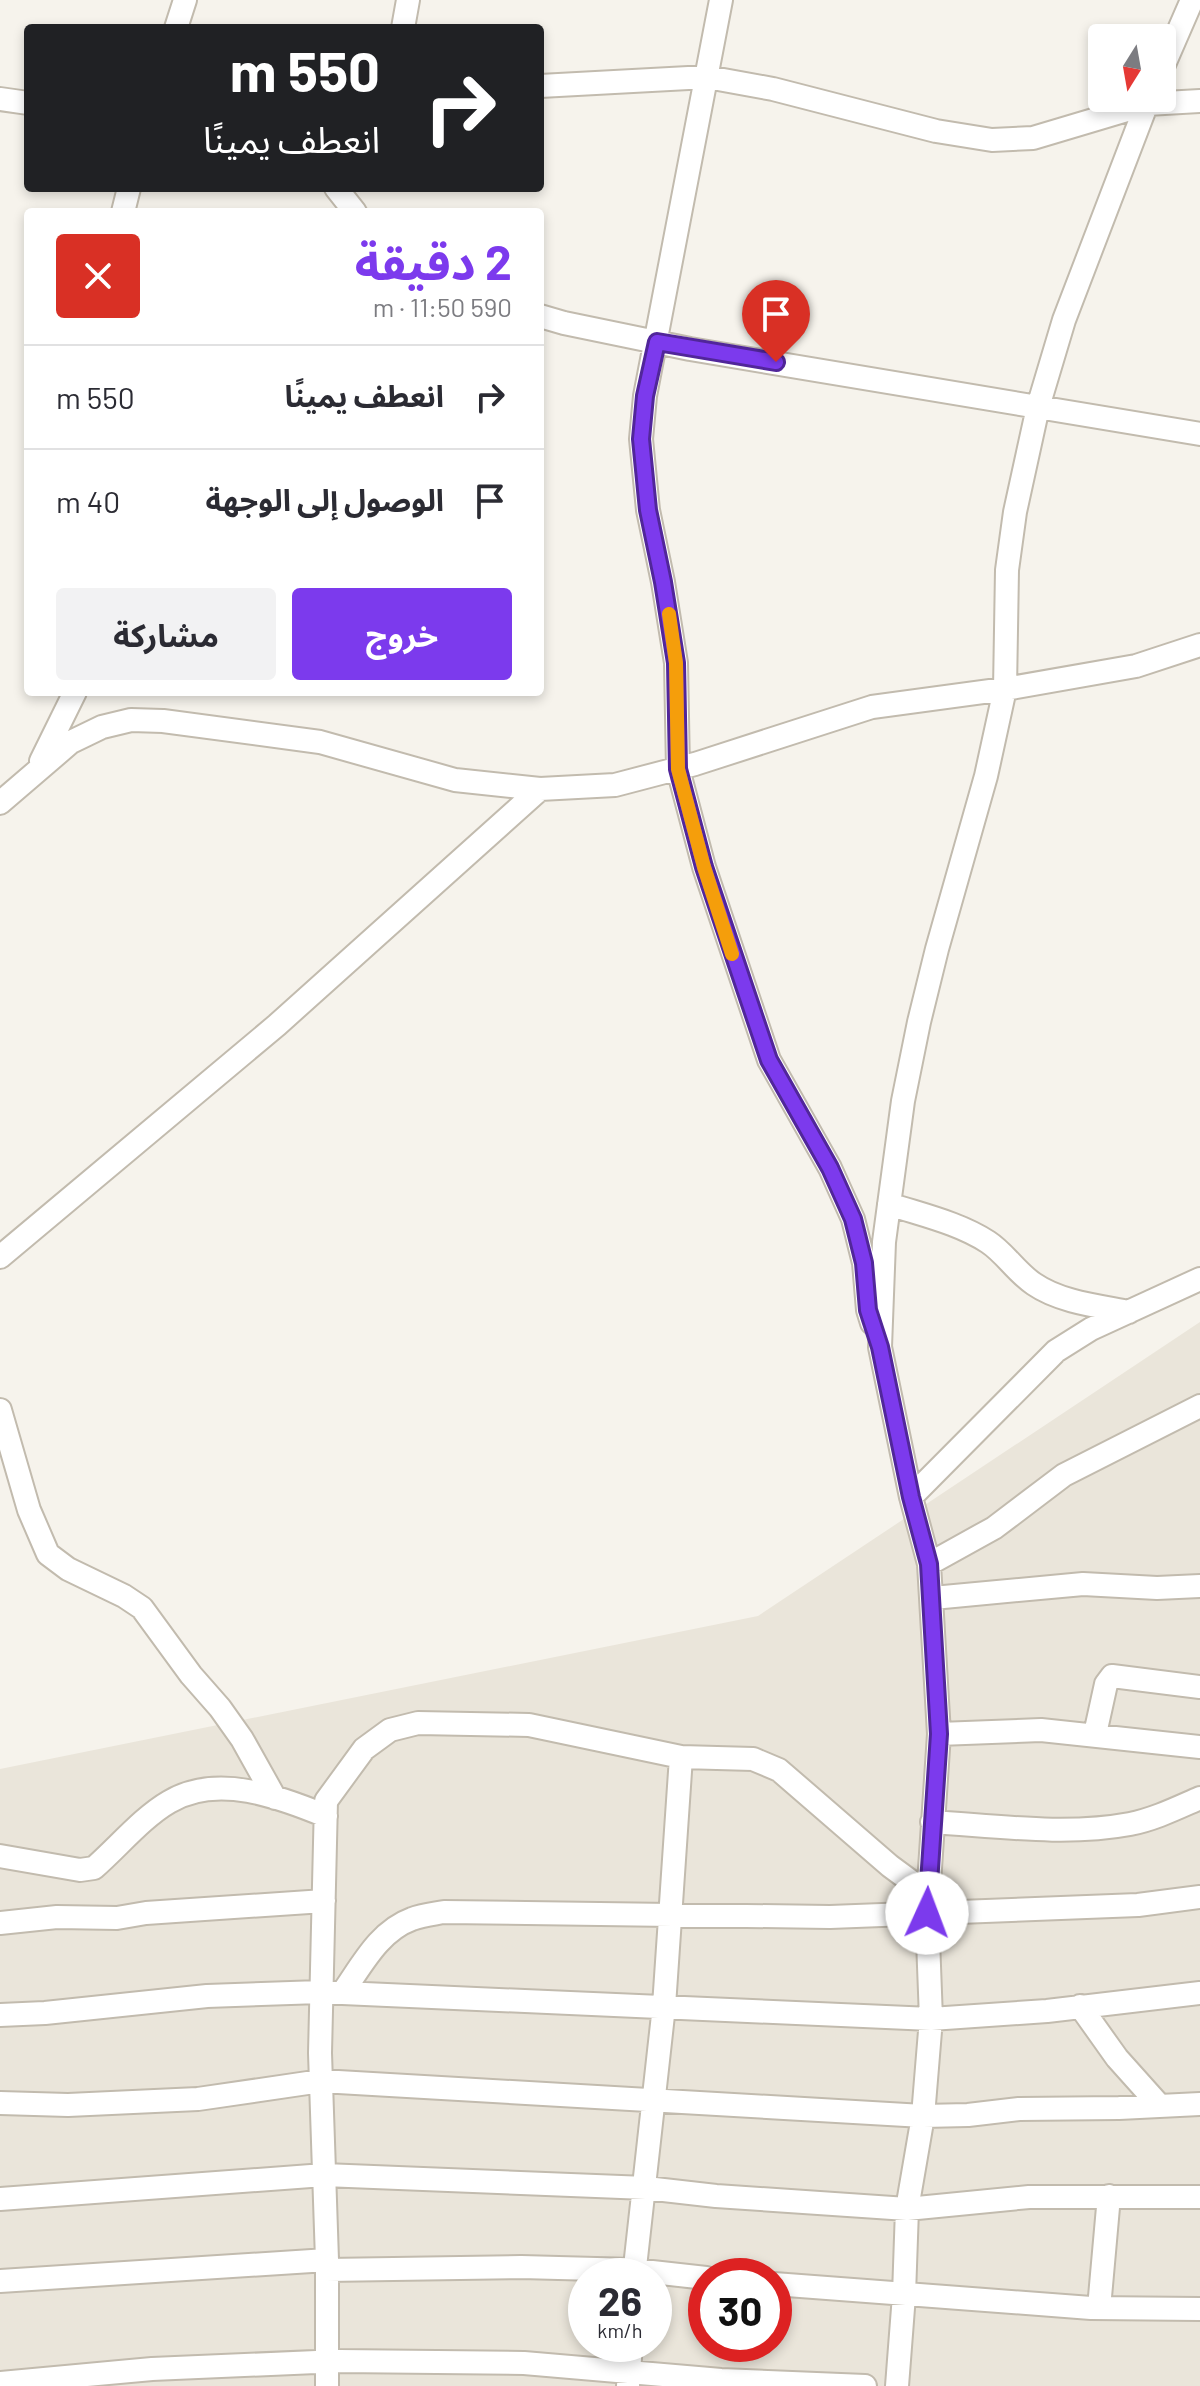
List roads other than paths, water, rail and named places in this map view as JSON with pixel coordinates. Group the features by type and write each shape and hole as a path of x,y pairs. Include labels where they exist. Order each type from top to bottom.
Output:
{"street":[{"path":"177,24 185,0"},
{"path":"404,24 408,0"},
{"path":"721,0 645,396 641,439 648,510 676,663 678,769 704,867 769,1060 830,1168 853,1219 864,1263 868,1310 880,1347 911,1497 929,1564 939,1734 927,1903 931,2019 923,2116 907,2209 897,2386"},
{"path":"1176,37 1192,0"},
{"path":"544,86 707,77 773,89 936,131 992,140 1033,138 1114,112"},
{"path":"0,99 24,102"},
{"path":"1176,101 1200,101"},
{"path":"880,1347 884,1242 903,1101 919,1022 986,776 1005,689 1007,570 1015,512 1038,407 1064,320 1144,112"},
{"path":"339,192 352,208"},
{"path":"544,317 657,342 1200,434"},
{"path":"0,803 71,742 102,727 131,720 163,721 320,742 455,780 540,789 615,785 678,769 872,707 1005,689 1136,666 1200,645"},
{"path":"37,769 73,696"},
{"path":"0,1257 277,1025 540,789"},
{"path":"889,1204 970,1232 991,1244 1011,1266 1035,1285 1059,1296 1129,1312"},
{"path":"911,1497 1056,1351 1091,1329 1200,1279"},
{"path":"929,1564 994,1528 1064,1475 1200,1406"},
{"path":"0,1410 29,1510 48,1554 68,1569 142,1608 242,1739 275,1798"},
{"path":"933,1598 1083,1584 1157,1588 1200,1586"},
{"path":"1095,1734 1106,1684 1112,1676 1200,1687"},
{"path":"327,2386 329,2361 321,2081 332,1992 324,1901 326,1801 364,1749 390,1730 418,1723 529,1725 681,1757 753,1759 779,1770 890,1866 927,1903"},
{"path":"939,1734 1041,1730 1200,1747"},
{"path":"636,2258 664,2006 681,1757"},
{"path":"0,1876 0,1856 80,1870 94,1868 170,1801 216,1789 252,1792 326,1816"},
{"path":"932,1822 1082,1830 1154,1818 1200,1798"},
{"path":"332,1992 395,1928 413,1918 444,1912 830,1917 927,1903 1138,1905 1200,1897"},
{"path":"0,1923 57,1917 117,1918 146,1913 324,1901"},
{"path":"0,2015 207,1996 332,1992 931,2019 1200,1993"},
{"path":"1080,2006 1117,2058 1160,2106"},
{"path":"0,2103 68,2105 198,2099 321,2081 923,2116 1019,2109 1200,2104"},
{"path":"0,2199 324,2175 646,2188 907,2209 1029,2197 1200,2197"},
{"path":"1099,2308 1109,2196"},
{"path":"0,2281 327,2265 568,2269"},
{"path":"792,2286 1099,2308 1200,2309"},
{"path":"0,2383 152,2369 329,2361 524,2363 629,2379 865,2386"}]}
